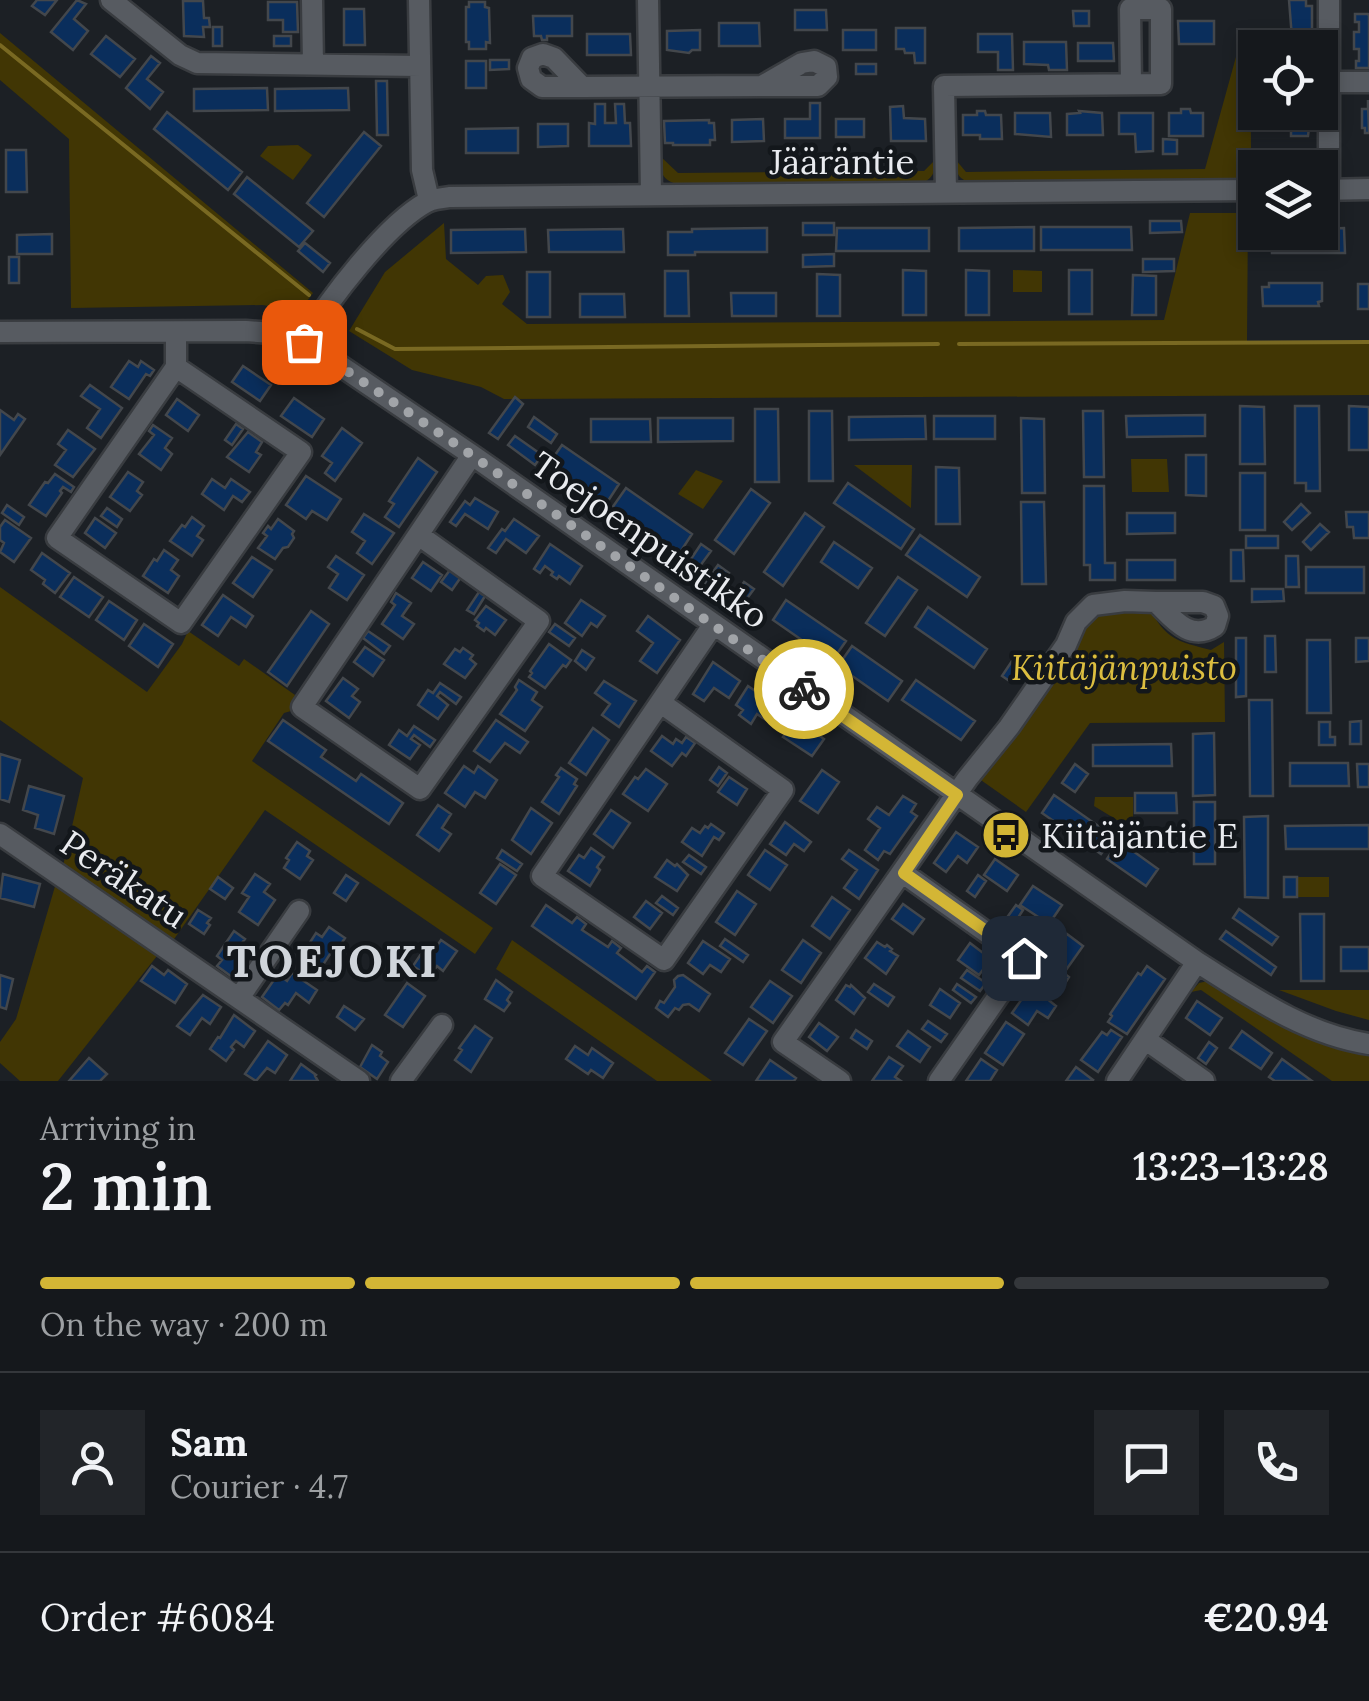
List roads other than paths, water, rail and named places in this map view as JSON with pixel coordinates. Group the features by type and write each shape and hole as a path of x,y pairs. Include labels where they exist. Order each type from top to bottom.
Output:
{"street":[{"path":"110,0 180,55 197,63 419,66"},
{"path":"312,0 314,64"},
{"path":"304,342 391,228 429,200 422,170 419,0"},
{"path":"648,0 651,194"},
{"path":"1329,0 1329,30"},
{"path":"1338,82 1369,82"},
{"path":"946,192 944,86 1131,84"},
{"path":"582,87 762,86"},
{"path":"1338,190 1369,189"},
{"name":"Jääräntie","path":"429,200 474,196 1238,190"},
{"name":"Toejoenpuistikko","path":"0,332 269,331 304,342 1197,962 1276,1012 1343,1040 1369,1044"},
{"path":"176,332 176,367 57,538 182,624 300,452 176,367"},
{"path":"420,536 539,620 420,789 302,707 472,455"},
{"path":"840,1081 783,1042 968,778 1009,727 1066,645 1076,622 1093,605 1156,602"},
{"path":"661,703 783,790 664,960 542,876 714,625"},
{"name":"Peräkatu","path":"0,834 359,1081"},
{"path":"904,873 1024,958 939,1081"},
{"path":"239,998 299,911"},
{"path":"1117,1081 1197,962"},
{"path":"401,1081 442,1025"},
{"path":"1146,1040 1204,1081"}],"waterway":[{"path":"0,45 309,295"},
{"path":"357,329 395,349 938,344"},
{"path":"959,344 1369,342"}],"place":[{"name":"Kiitäjäntie E","path":"1006,835"}],"district":[{"name":"TOEJOKI","path":"333,960"}],"park label":[{"name":"Kiitäjänpuisto","path":"1124,667"}]}
